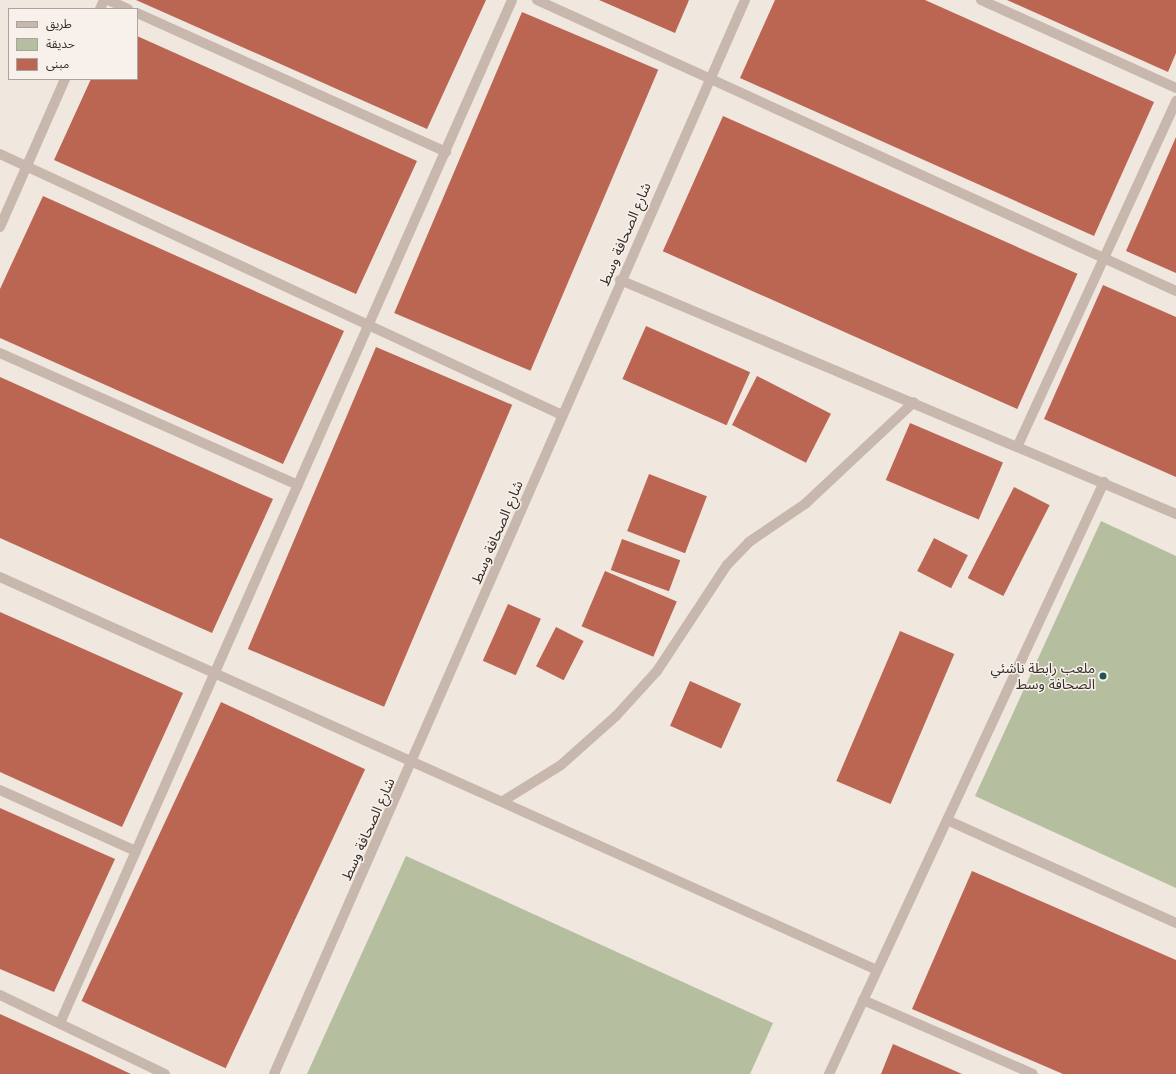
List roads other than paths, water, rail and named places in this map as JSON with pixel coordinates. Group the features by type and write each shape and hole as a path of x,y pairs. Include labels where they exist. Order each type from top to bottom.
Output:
{"street":[{"path":"108,0 126,8"},
{"path":"60,1023 512,0"},
{"path":"537,0 1176,291"},
{"name":"شارع الصحافة وسط","path":"274,1074 414,761 708,77 745,0"},
{"path":"980,0 1176,88"},
{"path":"138,13 446,152"},
{"path":"0,227 65,80"},
{"path":"1018,445 1106,259 1176,101"},
{"path":"0,154 562,415"},
{"path":"620,280 1018,445 1176,514"},
{"path":"0,353 298,485"},
{"path":"503,801 561,765 616,716 657,671 727,565 749,542 805,504 914,402"},
{"path":"829,1074 1104,482"},
{"path":"0,577 414,761 877,970"},
{"path":"0,790 136,851"},
{"path":"947,820 1176,924"},
{"path":"0,996 60,1023 165,1074"},
{"path":"863,1000 1033,1074"}],"place":[{"name":"ملعب رابطة ناشئي الصحافة وسط","path":"1103,676"}]}
